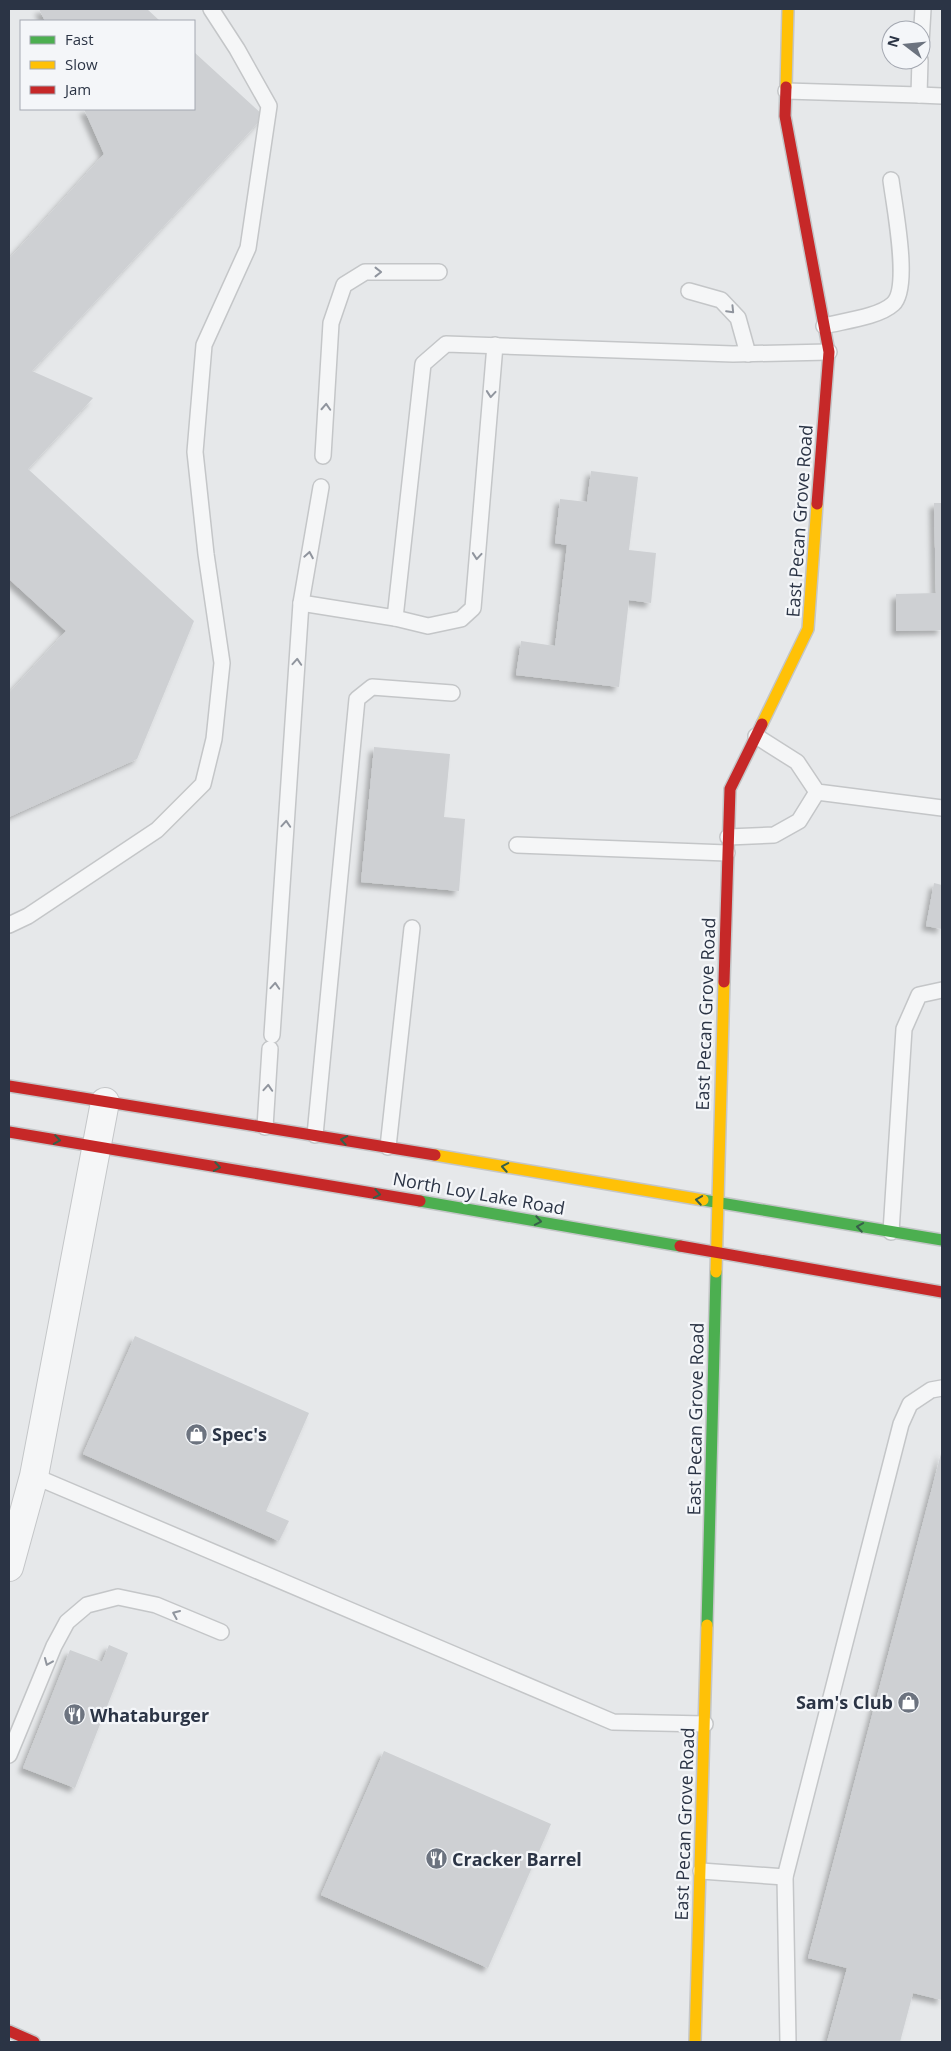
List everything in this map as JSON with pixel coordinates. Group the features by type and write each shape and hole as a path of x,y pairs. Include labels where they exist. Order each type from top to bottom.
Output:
{"street":[{"name":"East Pecan Grove Road","path":"694,2042 702,1871 716,1252 730,789 808,629 829,352 785,116 788,9"},
{"name":"North Loy Lake Road","path":"9,1086 942,1240"},
{"path":"9,1567 34,1476 105,1102"},
{"name":"North Loy Lake Road","path":"9,1132 942,1292"},
{"path":"9,2031 34,2042"}],"lane":[{"path":"9,925 28,916 157,830 202,784 214,739 222,663 206,554 195,452 203,354 204,345 248,248 268,106 237,49 211,9"},
{"path":"918,95 919,70"},
{"path":"786,92 942,96"},
{"path":"824,326 883,311 894,304 899,296 902,268 891,180"},
{"path":"323,456 331,323 344,285 365,272 439,272"},
{"path":"689,291 721,300 738,318 748,354"},
{"path":"395,618 423,364 446,344 748,354 829,352"},
{"path":"301,603 395,618 428,626 461,620 473,608 495,345"},
{"path":"265,1127 301,603 321,487"},
{"path":"315,1135 357,699 372,687 452,693"},
{"path":"756,736 797,762 817,792 942,808"},
{"path":"728,837 774,835 799,821 817,792"},
{"path":"517,845 727,853"},
{"path":"388,1148 412,928"},
{"path":"891,1232 904,1029 919,995 942,990"},
{"path":"788,2042 785,1877 901,1424 910,1404 931,1390 942,1388"},
{"path":"34,1476 613,1722 705,1724"},
{"path":"9,1755 54,1646 67,1622 87,1605 118,1597 156,1605 221,1632"},
{"path":"702,1871 785,1877"}],"building":[{"path":"39,9 147,9 159,20 44,20"},
{"path":"195,53 264,116 32,371 93,398 28,469 194,621 137,759 9,817 9,693 66,631 9,579 9,259 104,154 84,110 195,110"},
{"path":"591,471 638,477 629,550 656,553 651,603 629,600 619,687 516,675 521,641 555,646 567,545 555,543 560,499 587,502"},
{"path":"934,503 942,503 942,630 896,631 896,594 936,593"},
{"path":"374,747 450,754 444,817 465,819 459,891 361,882"},
{"path":"934,883 942,885 942,929 926,926"},
{"name":"Spec's","path":"135,1336 309,1413 266,1511 289,1521 279,1541 83,1454"},
{"name":"Sam's Club","path":"942,1450 942,2000 913,1993 900,2042 827,2042 847,1968 808,1958"},
{"name":"Whataburger","path":"109,1645 128,1653 75,1788 23,1768 70,1650 102,1662"},
{"name":"Cracker Barrel","path":"384,1751 551,1824 488,1968 321,1895"}],"traffic: fast":[{"path":"703,1200 942,1240"},
{"path":"420,1201 680,1246"},
{"path":"707,1625 716,1272"}],"traffic: slow":[{"path":"786,87 788,9"},
{"path":"762,724 808,629 817,504"},
{"path":"716,1272 724,982"},
{"path":"435,1155 703,1200"},
{"path":"695,2042 707,1625"}],"traffic: jam":[{"path":"786,87 785,116 829,352 817,504"},
{"path":"724,982 730,789 762,724"},
{"path":"9,1086 435,1155"},
{"path":"9,1132 420,1201"},
{"path":"680,1246 942,1292"},
{"path":"9,2031 34,2042"}],"place":[{"name":"Spec's","path":"196,1434"},
{"name":"Sam's Club","path":"909,1702"},
{"name":"Whataburger","path":"74,1715"},
{"name":"Cracker Barrel","path":"436,1859"}]}
